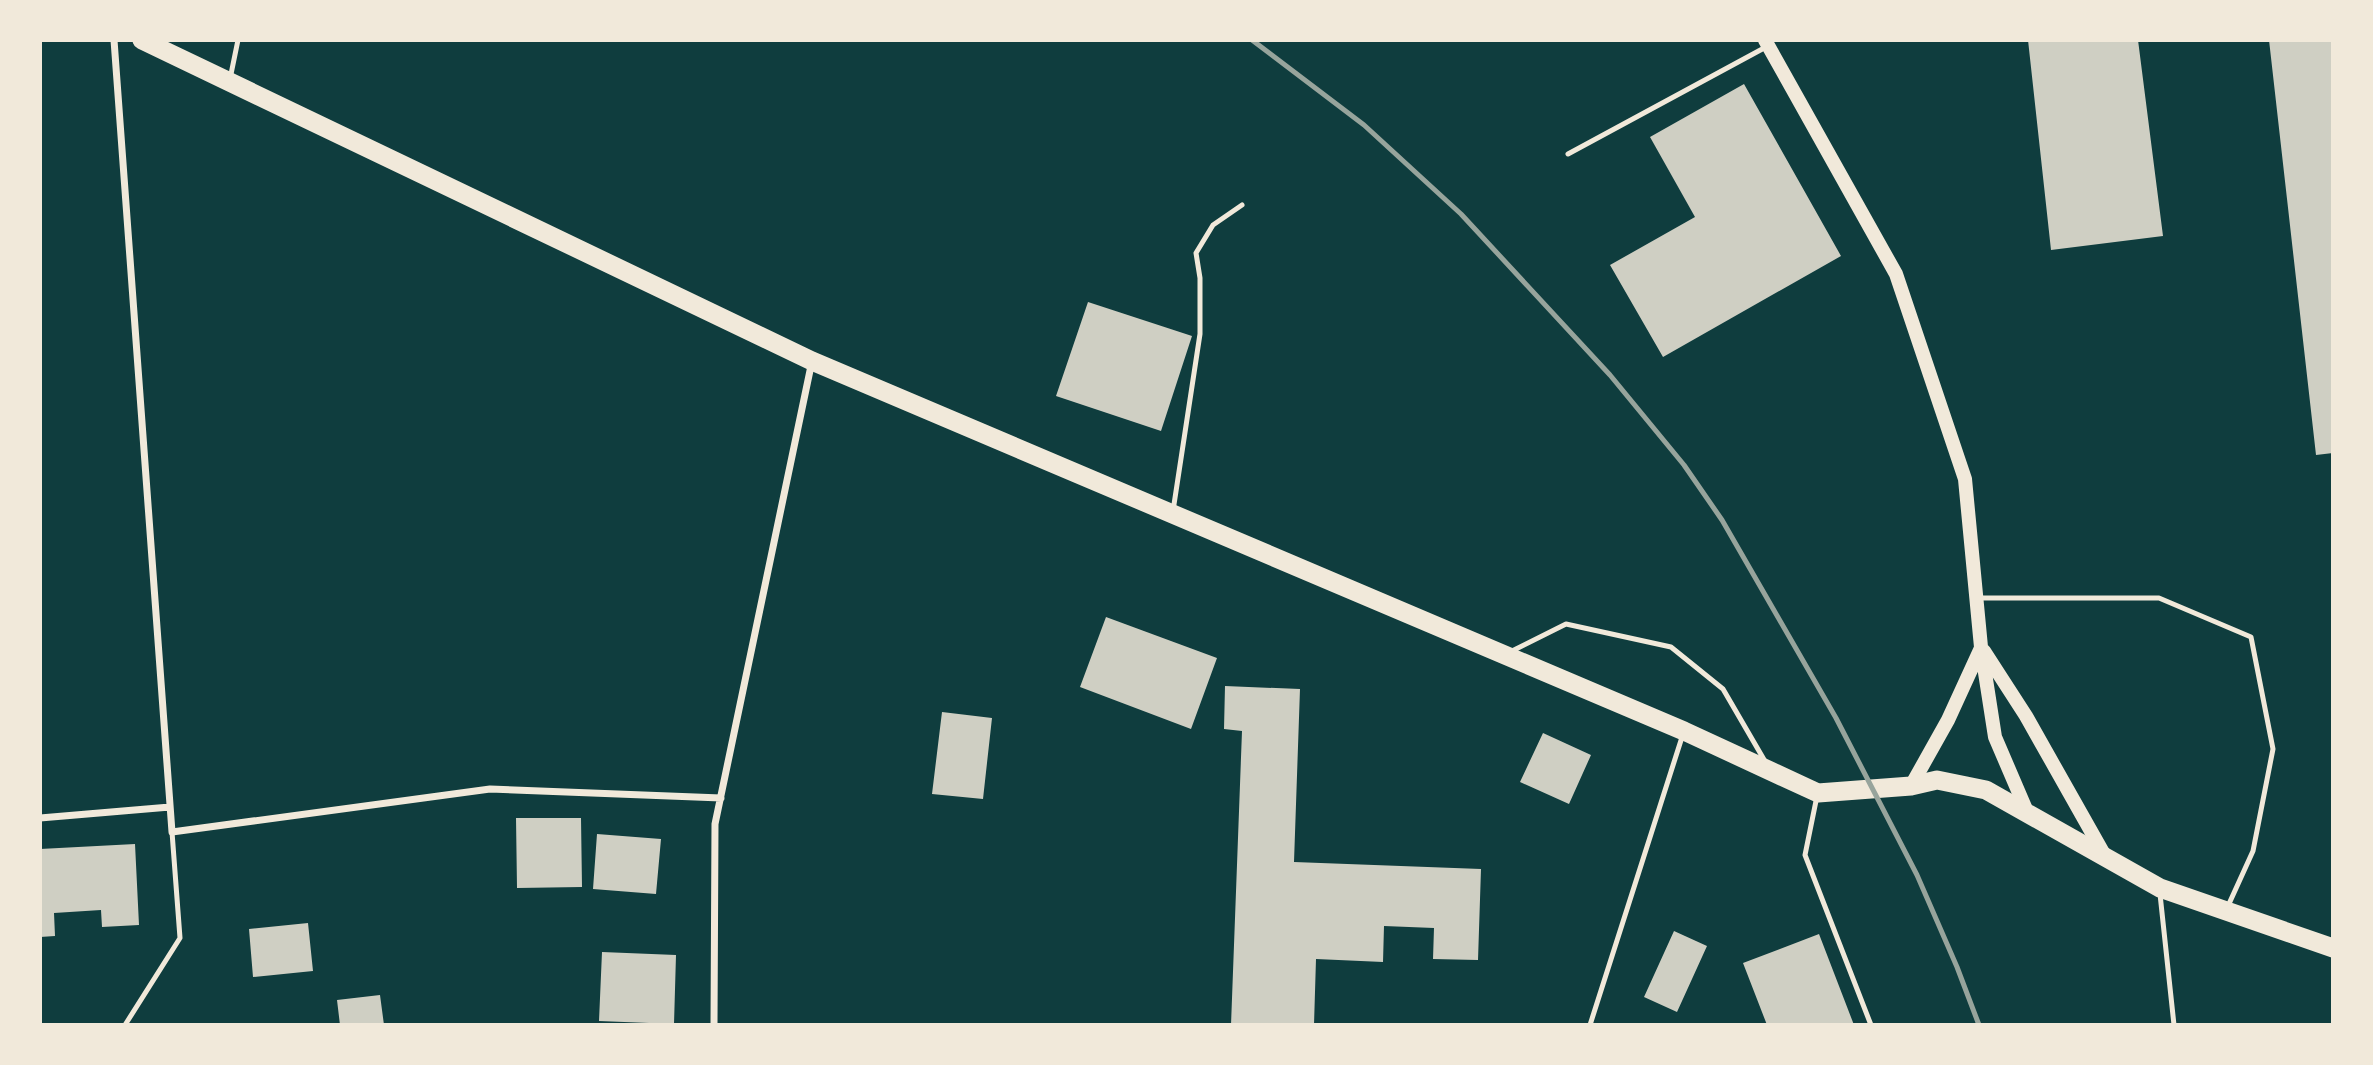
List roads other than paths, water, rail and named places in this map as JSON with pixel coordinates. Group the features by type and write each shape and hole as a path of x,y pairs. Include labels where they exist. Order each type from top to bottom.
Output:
{"highway":[{"path":"142,40 812,361 1684,731 1818,793 1911,786 1937,780 1986,790 2160,888 2333,948"}],"main road":[{"path":"1767,43 1896,274 1965,479 1981,647 1995,737 2029,815"},
{"path":"1911,786 1948,720 1981,647"},
{"path":"1981,647 2026,716 2107,859"}],"street":[{"path":"114,40 172,832 490,789 720,799"},
{"path":"713,1025 715,824 812,361"},
{"path":"40,818 170,807"}],"lane":[{"path":"229,82 238,40"},
{"path":"1568,153 1767,43"},
{"path":"1172,514 1200,334 1200,278 1196,253 1213,225 1242,205"},
{"path":"1976,598 2158,598 2251,637 2273,749 2253,851 2225,911"},
{"path":"1505,655 1566,624 1671,647 1723,689 1772,772"},
{"path":"1590,1025 1684,731"},
{"path":"1818,793 1805,855 1871,1025"},
{"path":"125,1025 180,937 172,832"},
{"path":"2160,888 2174,1025"}],"railway":[{"path":"1252,40 1364,125 1461,214 1610,375 1684,465 1722,520 1836,718 1917,875 1979,1025"}]}
